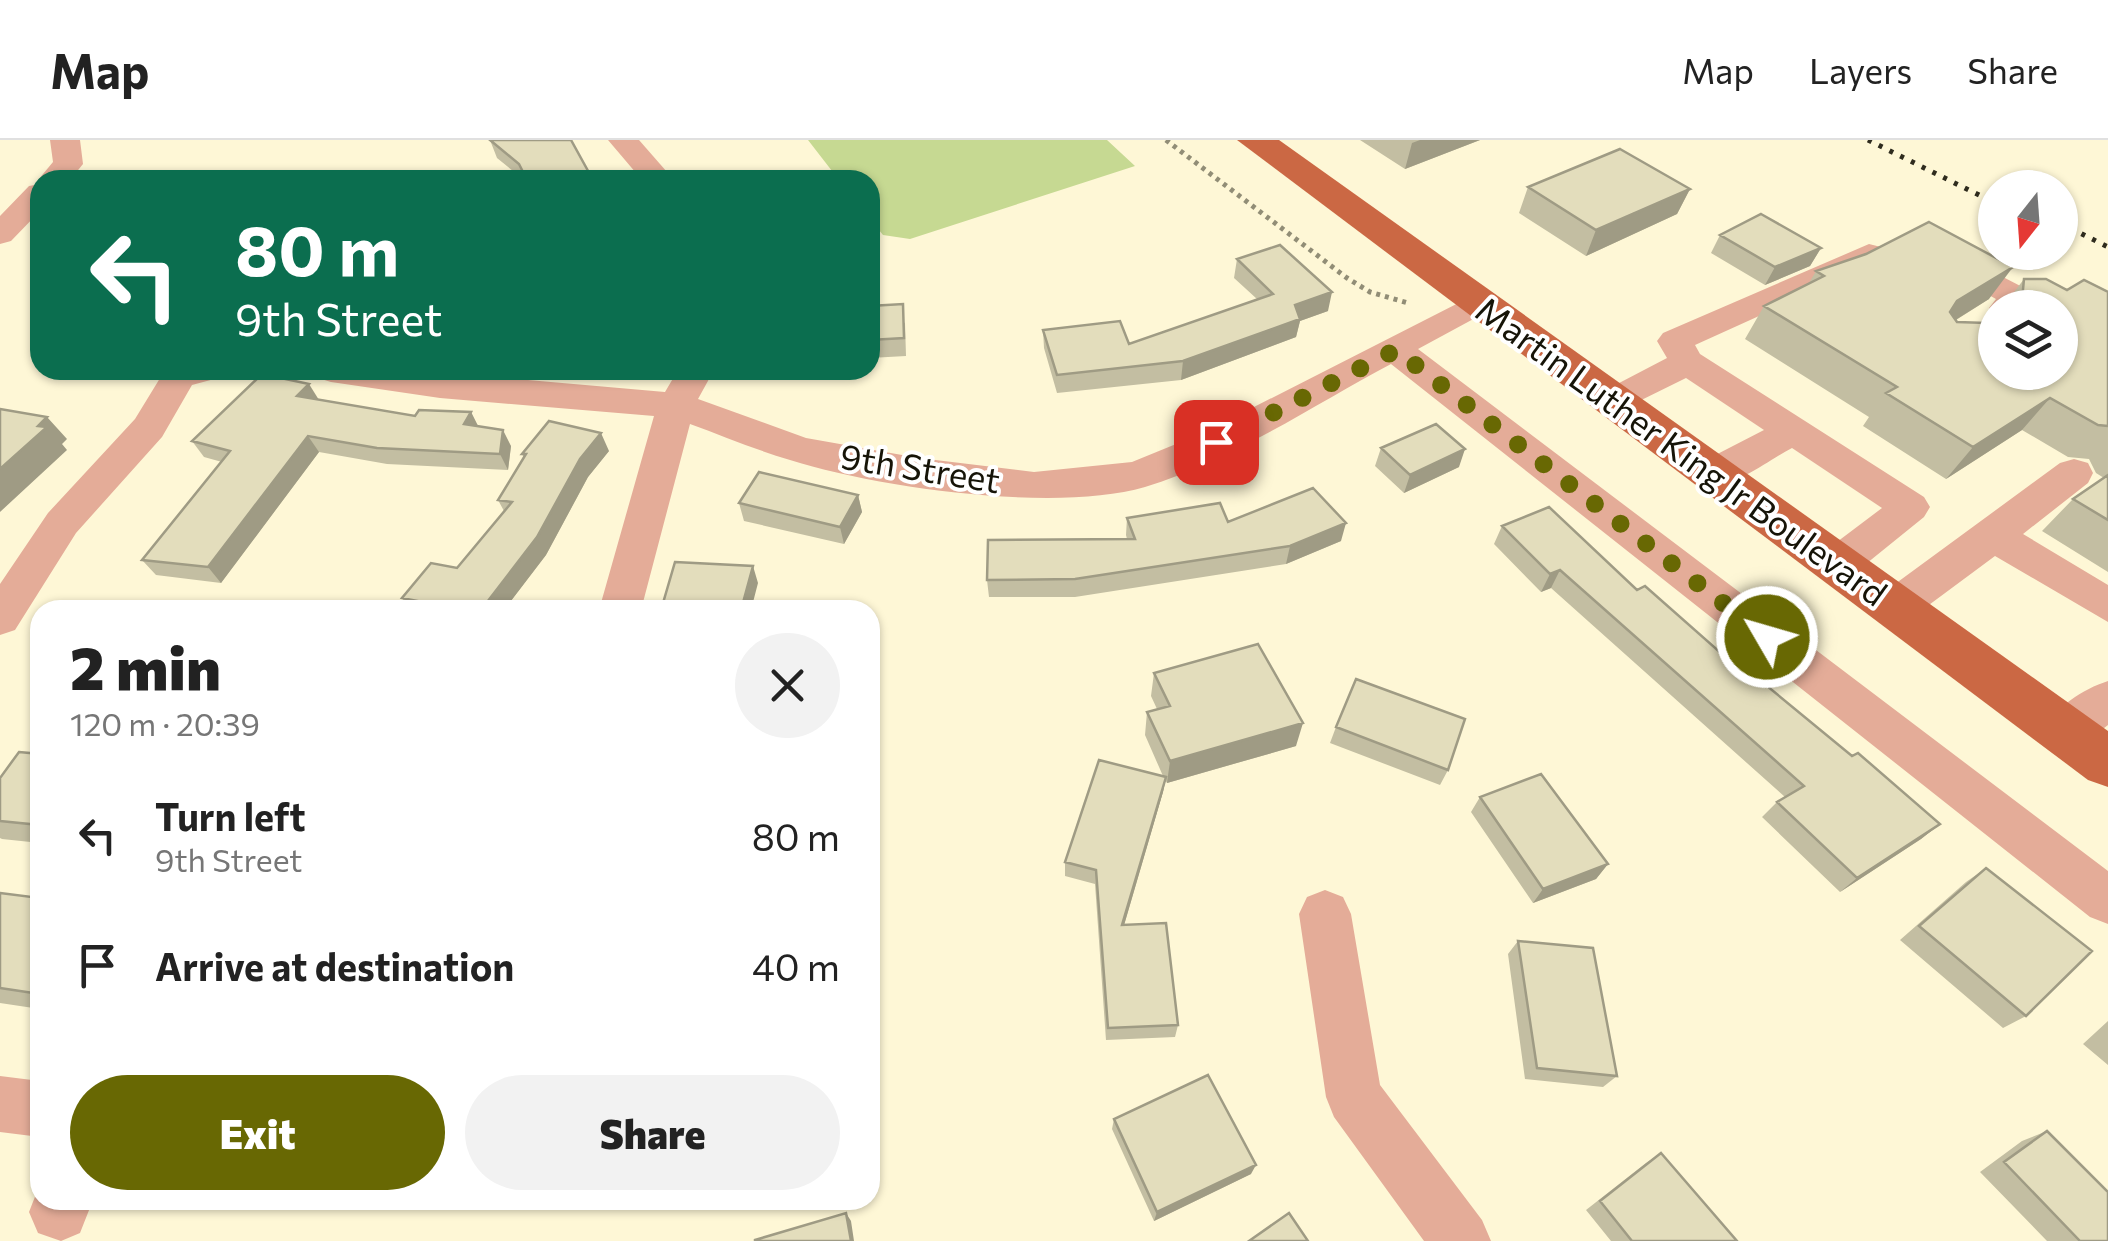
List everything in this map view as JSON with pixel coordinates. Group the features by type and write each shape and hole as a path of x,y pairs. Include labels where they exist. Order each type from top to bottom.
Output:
{"main road":[{"name":"Martin Luther King Jr Boulevard","path":"1254,140 2108,763"}],"street":[{"path":"62,170 68,164 65,140"},
{"path":"623,140 651,170"},
{"path":"0,234 30,203"},
{"path":"1836,565 1910,507 1687,362 1675,340 1901,240 2004,290"},
{"name":"9th Street","path":"399,380 676,405 800,450 919,472 1034,486 1138,475 1216,442 1396,350 1478,303"},
{"path":"1396,350 2108,901"},
{"path":"1613,402 1687,362"},
{"path":"0,616 62,522 149,428 176,380"},
{"path":"623,600 676,405 690,380"},
{"path":"1712,474 1793,431"},
{"path":"1895,608 2074,473"},
{"path":"1994,536 2108,606"},
{"path":"2065,732 2108,699"},
{"path":"1325,914 1354,1097 1461,1241"},
{"path":"0,1104 30,1108"}],"green space":[{"path":"808,140 1107,140 1135,166 910,239 880,231 880,170 831,170"}],"building":[{"path":"490,140 571,140 588,170 522,170"},
{"path":"1620,149 1690,189 1596,230 1528,187"},
{"path":"1761,214 1821,248 1775,267 1720,235"},
{"path":"1929,222 1978,248 1978,270 2008,270 1957,301 1950,312 1957,322 1978,323 1978,390 2078,390 2078,290 2067,290 2084,280 2108,292 2108,426 2098,425 2050,398 1973,447 1886,393 1897,387 1764,306 1824,276 1816,271 1866,254"},
{"path":"1280,245 1332,292 1295,305 1300,319 1183,361 1057,375 1043,330 1120,321 1129,344 1273,294 1237,259"},
{"path":"2024,279 2046,279 2067,290 2023,290"},
{"path":"903,304 904,338 880,339 880,305"},
{"path":"256,380 309,384 297,396 415,416 419,410 471,412 464,424 503,430 500,454 377,448 308,436 208,567 142,560 230,451 192,441"},
{"path":"0,409 47,417 38,426 47,427 0,469"},
{"path":"549,421 601,433 580,459 537,537 489,600 402,598 431,563 457,568 512,502 498,500 526,454 522,454"},
{"path":"1436,424 1465,449 1410,475 1381,448"},
{"path":"759,472 858,495 840,527 739,503"},
{"path":"2108,475 2108,520 2073,499"},
{"path":"1313,488 1346,523 1290,546 1075,579 987,580 988,540 1135,539 1127,518 1220,503 1228,522"},
{"path":"1549,507 1637,590 1645,586 1740,670 1744,667 1852,756 1858,753 1940,824 1857,878 1777,802 1804,786 1560,570 1550,574 1502,526"},
{"path":"675,562 753,566 744,600 664,600"},
{"path":"1258,644 1303,723 1170,761 1147,712 1170,706 1154,673"},
{"path":"1356,679 1465,719 1448,770 1336,727"},
{"path":"19,752 30,753 30,824 0,821 0,778"},
{"path":"1099,760 1166,777 1122,925 1166,923 1178,1025 1108,1028 1096,870 1065,862"},
{"path":"1541,774 1608,864 1543,889 1480,797"},
{"path":"1986,868 2092,951 2026,1016 1919,926"},
{"path":"0,893 30,897 30,992 0,988"},
{"path":"1518,941 1593,948 1617,1076 1537,1068"},
{"path":"1208,1075 1256,1165 1157,1212 1114,1119"},
{"path":"2047,1131 2108,1192 2108,1241 2080,1241 2004,1162"},
{"path":"1661,1153 1737,1241 1632,1241 1600,1201"},
{"path":"846,1213 851,1241 755,1241 755,1240"},
{"path":"1289,1213 1308,1241 1249,1241"}],"railway":[{"path":"1868,140 1978,195"},
{"path":"2078,232 2108,247"}],"route":[{"path":"1216,442 1396,350 1767,637"}]}
